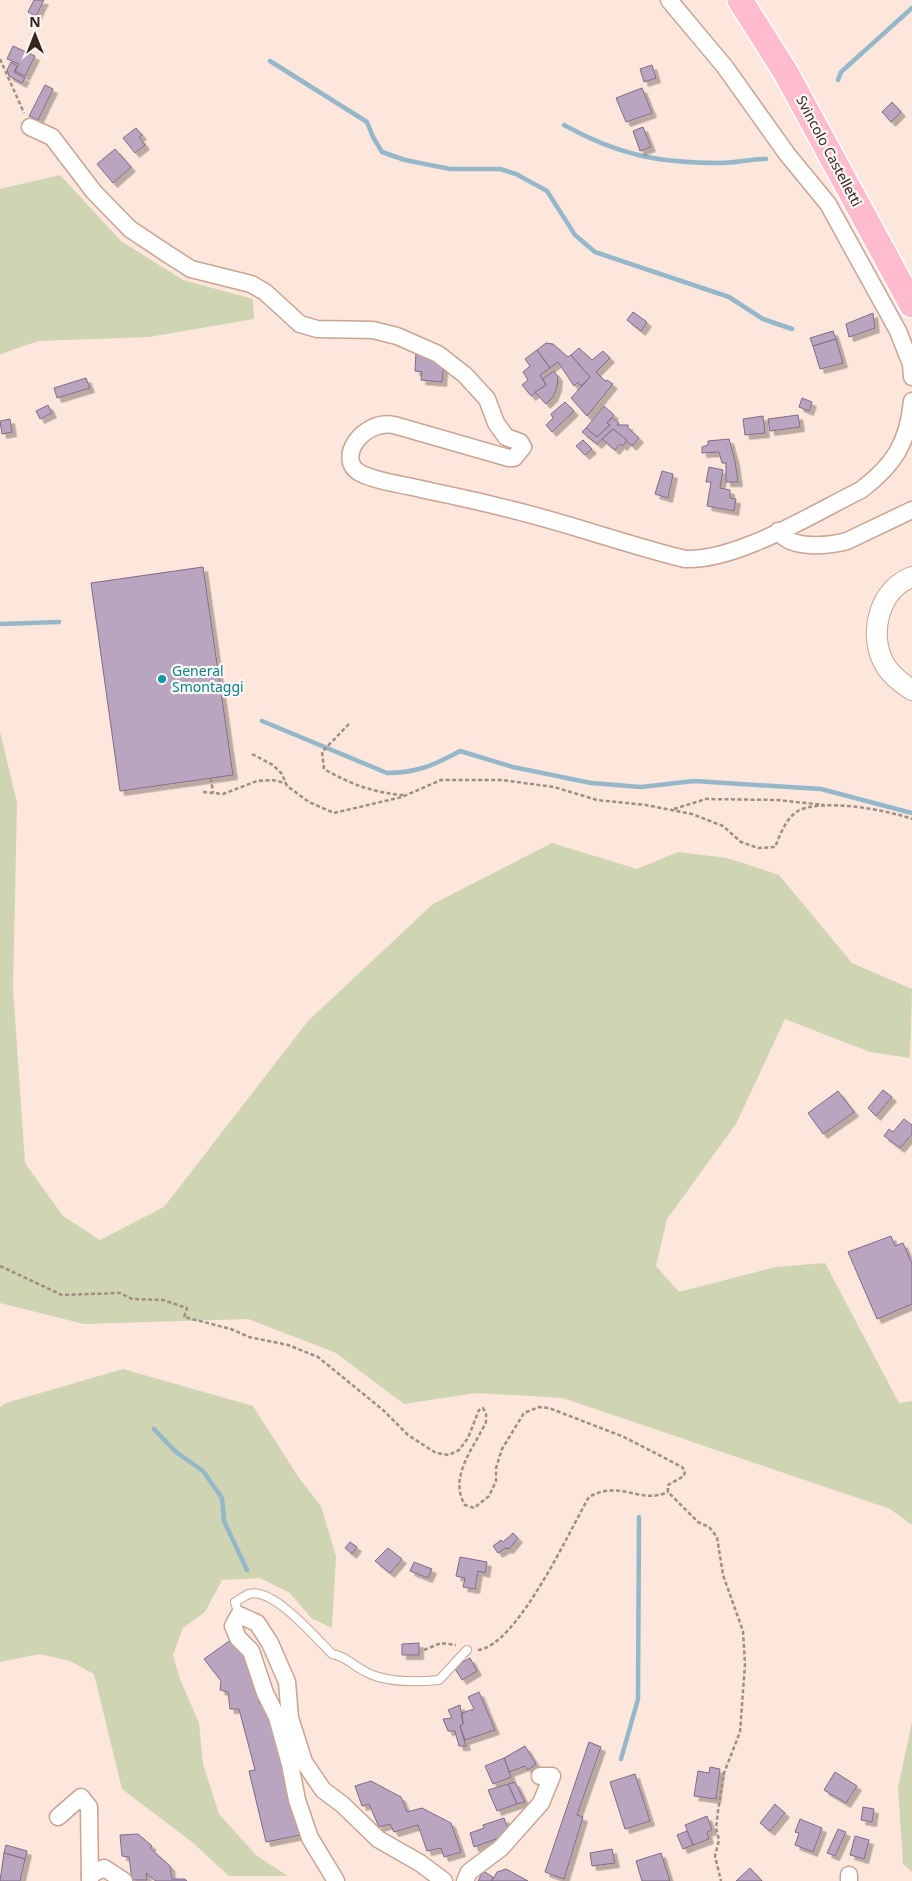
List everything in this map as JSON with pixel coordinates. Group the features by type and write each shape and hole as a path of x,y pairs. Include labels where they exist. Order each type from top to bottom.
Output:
{"main road":[{"name":"Svincolo Castelletti","path":"740,0 769,43 912,305"}],"street":[{"path":"669,0 725,67 786,154 828,204 898,331 905,348 912,377"},
{"path":"30,127 52,137 94,192 130,229 191,269 251,284 265,292 300,324 317,329 373,330 397,336 438,354 465,375 487,399 496,423 506,437 520,442 522,447 521,452 514,458 509,458 394,426 380,425 367,430 354,443 352,458 354,466 359,472 381,480 507,508 685,560 702,560 735,551 861,490 889,467 900,448 908,428 912,401"},
{"path":"778,531 785,539 792,542 836,544 912,510"},
{"path":"912,577 893,590 882,607 876,626 877,645 884,664 896,679 912,690"},
{"path":"336,1881 310,1838 297,1800 290,1764 277,1717 265,1692 251,1651 238,1638 233,1626 240,1615 257,1624 270,1643 287,1682 290,1718 304,1762 323,1790 343,1805 378,1839 420,1863 444,1881"},
{"path":"465,1881 469,1872 501,1848 541,1803 552,1776 540,1776"},
{"path":"58,1817 81,1797 89,1807 90,1878"},
{"path":"90,1878 104,1868 124,1881"}],"lane":[{"path":"240,1615 235,1602 250,1594 263,1596 280,1603 332,1654 343,1656 376,1677 423,1681 439,1680 467,1650"}],"path":[{"path":"0,59 30,127"},
{"path":"349,724 322,752 324,769 349,783 381,793 405,796"},
{"path":"252,754 272,765 282,774 286,783 309,802 334,813 405,796 441,780 502,780 554,787 597,800 692,814 723,826 741,842 758,848 775,846 783,829 798,812 825,805"},
{"path":"211,778 213,793"},
{"path":"203,792 223,794 257,781 272,780 286,783"},
{"path":"672,810 706,799 777,800 825,805 846,804 912,819"},
{"path":"0,1266 62,1295 120,1293 132,1299 163,1300 187,1308 184,1317 231,1329 249,1337 288,1345 318,1357 383,1410 408,1435 436,1453 449,1455 459,1450 468,1438 480,1408 483,1408 486,1414 486,1422 460,1472 458,1488 465,1505 474,1508 489,1496 496,1482 496,1468 502,1449 524,1413 538,1407 548,1408 624,1437 682,1467 685,1471 684,1476 668,1485 668,1492 698,1522 709,1526 717,1537 723,1575 743,1631 745,1664 740,1732 724,1773 716,1828 719,1840 715,1856 721,1881"},
{"path":"424,1650 441,1642 467,1650 483,1650 496,1642 519,1619 558,1556 589,1497 599,1491 613,1489 648,1496 668,1492"}],"green space":[{"path":"60,175 121,241 183,280 253,299 254,319 149,337 38,341 0,356 0,189"},
{"path":"0,732 17,803 13,988 25,1163 63,1216 100,1240 164,1207 308,1021 433,904 552,843 637,869 678,852 727,858 779,875 852,963 912,989 910,1058 870,1052 785,1019 736,1124 667,1219 656,1266 679,1292 776,1267 825,1263 899,1403 912,1401 912,1525 890,1509 563,1398 476,1393 404,1404 336,1353 248,1319 84,1324 0,1303"},
{"path":"123,1369 253,1406 299,1478 321,1506 336,1556 332,1628 311,1618 290,1593 260,1578 222,1580 205,1612 183,1628 173,1655 180,1679 199,1723 203,1764 219,1814 257,1856 288,1876 229,1876 192,1842 122,1789 94,1674 70,1661 39,1654 0,1662 0,1407 6,1403"},
{"path":"912,1722 912,1872 903,1864 898,1788"}],"building":[{"path":"34,0 44,0 36,16 28,12"},
{"path":"13,46 35,56 25,76 15,71 19,64 7,59"},
{"path":"11,62 17,66 14,72 25,78 22,83 9,76 7,70"},
{"path":"652,65 656,78 644,82 640,69"},
{"path":"45,85 53,89 38,120 29,116"},
{"path":"642,88 652,113 626,122 616,98"},
{"path":"892,102 901,112 891,122 882,112"},
{"path":"643,127 651,147 640,151 633,131"},
{"path":"136,128 142,135 139,137 145,145 135,153 123,138"},
{"path":"115,149 131,167 113,183 97,164"},
{"path":"633,312 647,322 641,331 627,320"},
{"path":"873,313 875,328 849,337 846,324"},
{"path":"833,331 836,339 813,346 810,338"},
{"path":"836,339 843,363 820,369 813,346"},
{"path":"546,343 553,344 568,357 571,355 590,377 581,386 578,382 574,386 558,362 550,368 537,350"},
{"path":"579,348 592,360 603,351 610,358 596,372 605,381 607,380 613,384 587,416 571,398 590,377 571,355"},
{"path":"537,350 550,368 540,375 546,385 531,396 522,385 528,380 523,372 530,366 525,359"},
{"path":"416,351 444,363 442,382 421,380 422,372 415,371"},
{"path":"554,371 558,377 557,387 553,397 546,404 535,392 546,385 543,379"},
{"path":"86,378 90,388 57,398 54,388"},
{"path":"802,398 812,402 809,411 799,407"},
{"path":"565,402 574,411 552,432 546,425 553,418 551,414"},
{"path":"48,405 52,413 40,419 36,411"},
{"path":"604,406 614,415 607,423 610,425 597,437 586,428"},
{"path":"798,415 800,427 770,431 768,419"},
{"path":"763,416 765,433 745,435 743,419"},
{"path":"612,418 619,423 617,425 628,425 628,428 639,438 632,446 613,429 597,444 582,432 586,428 597,437 610,425 607,423"},
{"path":"10,419 12,432 2,434 0,421"},
{"path":"613,429 627,440 623,446 620,444 615,450 602,439"},
{"path":"729,439 738,482 726,482 726,463 722,463 719,452 702,453 702,447 708,445 708,441"},
{"path":"583,440 592,449 585,455 576,446"},
{"path":"709,467 723,470 720,488 730,490 730,498 736,499 734,511 707,506 711,482 706,482"},
{"path":"662,471 673,474 668,498 655,494"},
{"name":"General Smontaggi","path":"203,567 233,775 120,791 91,583"},
{"path":"883,1090 892,1097 876,1116 868,1108"},
{"path":"838,1091 854,1112 823,1134 808,1113"},
{"path":"904,1119 912,1125 912,1134 900,1148 884,1136 889,1129 893,1132"},
{"path":"891,1236 895,1246 903,1243 912,1264 912,1304 877,1319 848,1252"},
{"path":"513,1533 518,1538 509,1549 506,1548 498,1553 493,1546 501,1540 503,1542"},
{"path":"350,1542 357,1547 352,1554 345,1548"},
{"path":"388,1548 402,1559 390,1573 375,1561"},
{"path":"460,1557 487,1562 485,1573 478,1571 475,1589 463,1587 465,1578 456,1576"},
{"path":"414,1562 432,1569 428,1578 410,1571"},
{"path":"232,1639 253,1669 259,1703 269,1701 290,1773 300,1835 266,1842 249,1771 255,1770 239,1709 230,1709 228,1692 220,1690 221,1681 204,1659"},
{"path":"419,1643 419,1655 402,1655 402,1644"},
{"path":"470,1658 477,1671 462,1680 454,1667"},
{"path":"479,1692 495,1730 465,1740 460,1726 463,1724 462,1713 474,1709 468,1697"},
{"path":"460,1705 463,1724 460,1726 466,1746 459,1746 455,1731 448,1731 443,1719 452,1718 448,1710"},
{"path":"589,1742 601,1747 577,1815 583,1817 564,1879 545,1872"},
{"path":"525,1746 536,1764 528,1770 525,1766 509,1772 504,1758"},
{"path":"504,1758 511,1777 493,1784 485,1766"},
{"path":"710,1767 720,1769 716,1799 694,1796 698,1771 709,1773"},
{"path":"835,1772 857,1786 846,1803 824,1790"},
{"path":"635,1774 650,1821 625,1829 610,1782"},
{"path":"371,1781 401,1797 407,1812 422,1808 451,1823 461,1852 444,1857 441,1848 427,1851 418,1825 394,1832 390,1824 379,1827 369,1804 362,1806 355,1786"},
{"path":"515,1782 525,1802 517,1804 508,1784"},
{"path":"508,1784 517,1804 497,1811 488,1790"},
{"path":"775,1804 785,1813 770,1831 760,1823"},
{"path":"863,1807 874,1809 872,1822 861,1820"},
{"path":"707,1816 712,1830 707,1832 709,1839 693,1845 685,1825"},
{"path":"504,1818 510,1834 474,1847 470,1833 484,1828 483,1825"},
{"path":"800,1819 822,1828 813,1852 795,1845 799,1833 795,1832"},
{"path":"838,1829 846,1832 835,1856 827,1853"},
{"path":"687,1831 693,1845 683,1849 677,1835"},
{"path":"138,1834 170,1866 172,1879 185,1879 187,1881 156,1881 146,1873 147,1880 132,1880 129,1857 122,1856 120,1835"},
{"path":"855,1836 869,1840 864,1859 850,1855"},
{"path":"6,1845 27,1851 25,1859 4,1853"},
{"path":"612,1849 615,1863 592,1866 590,1853"},
{"path":"4,1853 25,1859 20,1881 0,1881"},
{"path":"661,1853 670,1881 642,1881 636,1861"},
{"path":"750,1868 762,1881 736,1881"},
{"path":"506,1869 528,1881 492,1881 497,1872"},
{"path":"483,1871 493,1877 491,1881 478,1881"}],"waterway":[{"path":"838,80 841,72 912,8"},
{"path":"270,61 367,122 382,152 405,160 450,169 500,169 516,174 547,191 575,235 595,252 729,297 763,319 792,329"},
{"path":"564,125 602,144 658,159 698,163 766,159"},
{"path":"0,624 59,622"},
{"path":"262,721 387,773 407,772 425,767 460,751 513,767 591,783 641,787 694,781 821,789 912,813"},
{"path":"154,1429 176,1452 203,1471 222,1498 224,1521 247,1570"},
{"path":"621,1759 638,1699 639,1517"}],"place":[{"name":"General Smontaggi","path":"162,679"}]}
